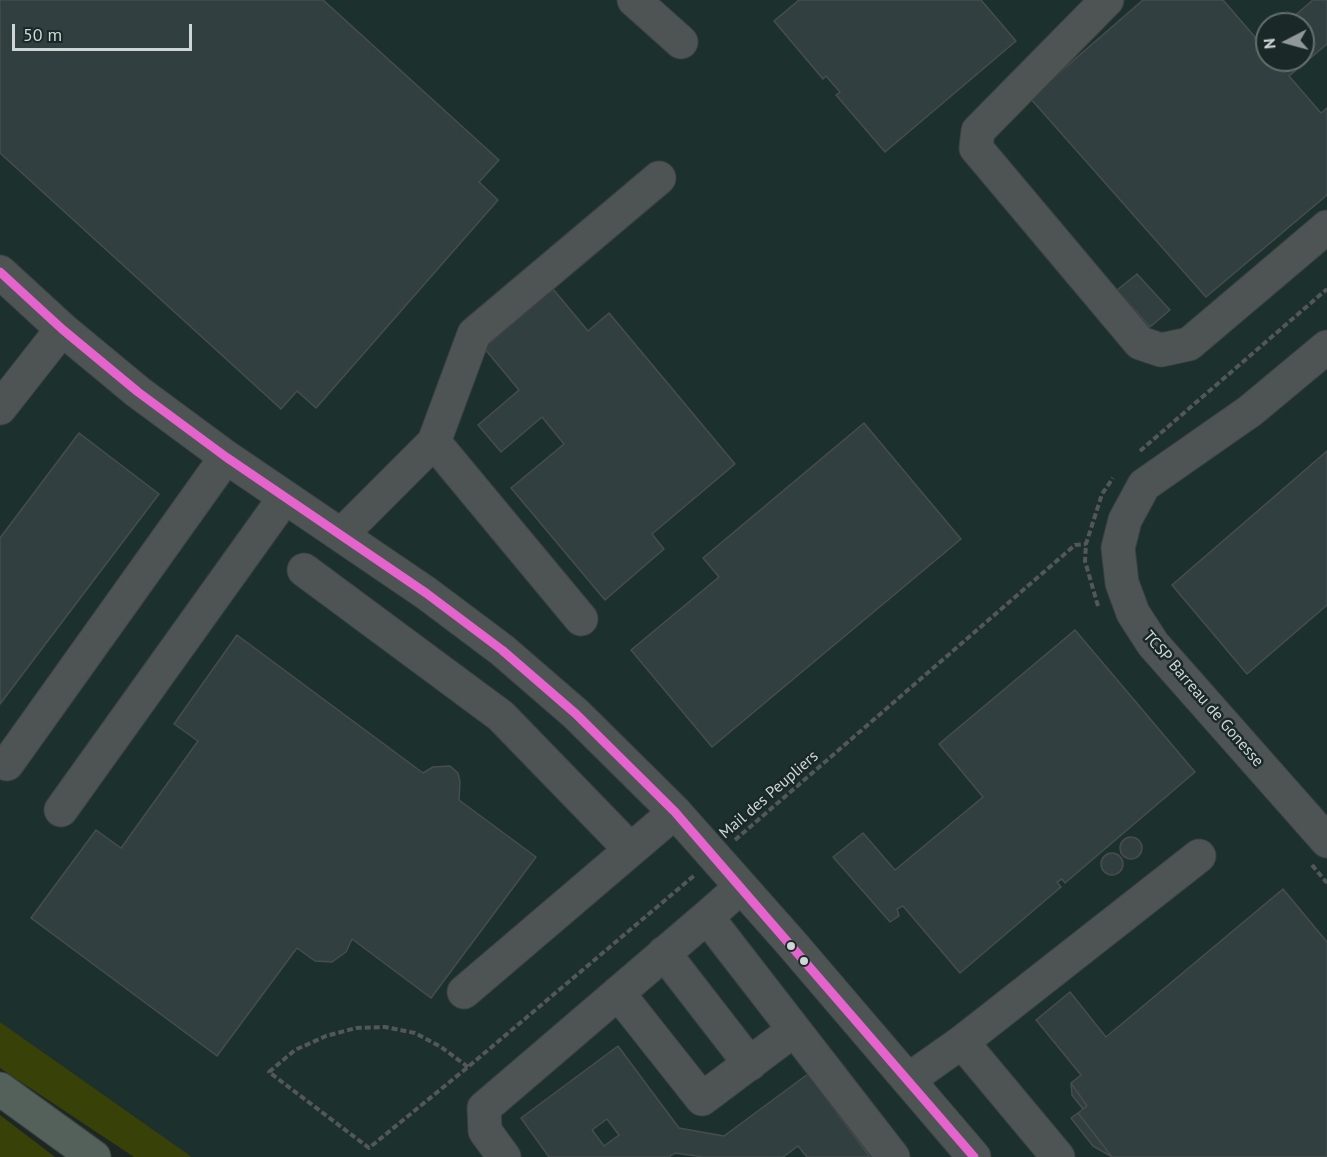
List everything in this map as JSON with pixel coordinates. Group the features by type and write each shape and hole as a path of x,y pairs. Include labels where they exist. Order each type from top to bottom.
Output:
{"highway":[{"path":"0,1089 94,1157"}],"street":[{"path":"634,0 681,42"},
{"path":"1107,0 978,131 976,148 1140,343 1161,350 1190,344 1327,227"},
{"path":"342,534 434,442 474,334 659,178"},
{"path":"3,282 138,392 225,457 342,534 502,650 576,714 675,812 974,1157"},
{"path":"0,408 62,329"},
{"name":"TCSP Barreau de Gonesse","path":"1316,849 1153,644 1133,613 1122,583 1118,548 1125,520 1144,486 1250,411 1327,348"},
{"path":"434,442 581,619"},
{"path":"7,764 225,457"},
{"path":"60,810 285,497"},
{"path":"304,570 501,716 629,848"},
{"path":"464,993 629,848 675,812"},
{"path":"909,1080 962,1042 1199,856"},
{"path":"504,1157 485,1131 484,1108 741,887"},
{"path":"706,917 893,1157"},
{"path":"664,954 750,1064"},
{"path":"618,993 702,1099 794,1030"},
{"path":"962,1042 1058,1157"}],"path":[{"path":"1136,454 1327,289"},
{"path":"1100,612 1088,572 1086,544 1102,494 1119,470"},
{"name":"Mail des Peupliers","path":"468,1067 441,1047 415,1033 386,1028 356,1028 326,1036 296,1050 269,1072 369,1148 468,1067 715,858 1075,545 1086,544"},
{"path":"1316,849 1327,883"}],"shaded area":[{"path":"0,0 1327,0 1327,1157 192,1157 0,1022"}],"green space":[{"path":"0,1022 192,1157 134,1157 0,1068"},
{"path":"0,1115 55,1157 0,1157"}],"building":[{"path":"0,0 323,0 499,160 479,182 498,200 316,408 297,391 281,409 0,153"},
{"path":"799,0 981,0 1016,41 885,152 836,95 840,92 826,76 823,79 774,21"},
{"path":"1143,0 1223,0 1255,37 1255,72 1294,72 1289,76 1321,113 1327,108 1327,195 1206,297 1030,98"},
{"path":"1313,0 1327,0 1327,44 1315,54 1315,12 1299,12"},
{"path":"1137,274 1170,310 1150,327 1117,290"},
{"path":"553,289 588,331 609,313 735,464 652,534 664,549 605,600 511,488 564,444 542,417 501,452 478,425 519,390 484,348"},
{"path":"864,423 961,539 712,747 631,650 719,577 703,558"},
{"path":"79,433 159,494 0,704 0,538"},
{"path":"1327,451 1327,605 1247,674 1172,585"},
{"path":"1075,630 1195,772 1065,883 1062,879 1057,882 1061,887 960,973 903,906 897,909 899,916 890,922 833,857 863,833 895,870 983,797 939,744"},
{"path":"237,635 423,773 433,767 450,766 458,773 459,800 536,857 431,998 352,939 346,952 332,962 315,961 297,948 217,1056 31,918 96,830 121,848 198,741 174,724"},
{"path":"1131,837 1139,840 1142,848 1139,856 1131,859 1123,856 1120,848 1123,840"},
{"path":"1112,853 1120,856 1123,864 1120,872 1112,875 1104,872 1101,864 1104,856"},
{"path":"1283,889 1327,942 1327,1157 1112,1157 1078,1113 1087,1106 1071,1083 1081,1075 1036,1020 1070,992 1106,1037"},
{"path":"618,1046 679,1128 724,1136 808,1074 870,1157 807,1157 798,1146 783,1157 703,1157 675,1153 669,1157 549,1157 521,1118","holes":["607,1119 619,1135 604,1146 592,1130"]},
{"path":"1071,1083 1087,1106 1083,1109 1072,1095"},
{"path":"1078,1113 1112,1157 1093,1146 1071,1118"}],"transit line":[{"path":"0,272 62,329 138,392 226,457 426,593 502,650 576,714 675,812 974,1157"}]}
